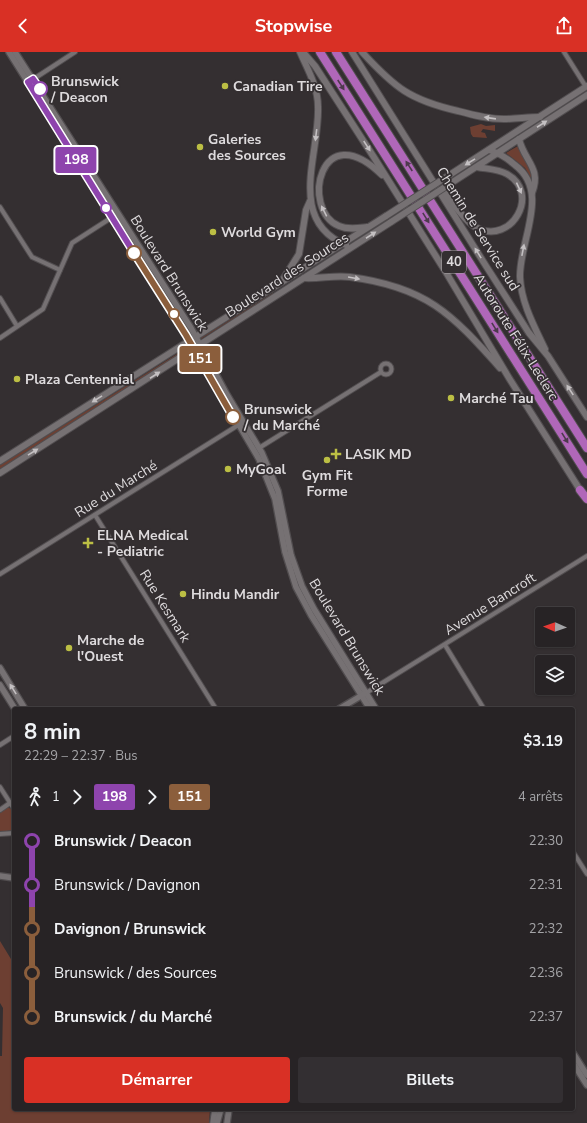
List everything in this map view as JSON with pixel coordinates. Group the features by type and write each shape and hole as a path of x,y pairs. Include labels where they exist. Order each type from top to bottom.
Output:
{"highway":[{"name":"Autoroute Félix-Leclerc","path":"320,52 587,474"},
{"name":"Autoroute Félix-Leclerc","path":"336,52 587,448"},
{"path":"580,490 587,500"}],"main road":[{"path":"300,52 313,82 318,101 318,122 310,184 310,201 312,211 320,225 331,236 343,244 352,247"},
{"path":"303,52 315,66 447,274 509,378 580,490"},
{"name":"Chemin de Service sud","path":"352,52 529,333 548,356 587,417"},
{"path":"362,52 393,84 403,92 425,103 489,118 508,119 540,117"},
{"name":"Boulevard des Sources","path":"0,461 282,281 343,244 586,86"},
{"name":"Boulevard des Sources","path":"0,473 197,348 587,95"},
{"path":"519,139 535,174 536,184 532,193"},
{"path":"489,150 497,152 522,170 528,179 532,193 532,206 521,264 520,282 526,304 548,356"},
{"path":"369,227 342,227 328,218 321,206 319,194 322,172 334,157 350,154 368,162 387,180"},
{"path":"434,181 469,222 476,228 490,231 507,228 517,219 521,211 522,197 519,186 514,179 503,172 477,167"},
{"path":"282,281 299,254 306,210 310,201"},
{"path":"303,278 350,277 405,290 422,296 454,318 509,378"}],"street":[{"name":"Boulevard Brunswick","path":"9,52 30,81 196,337 197,348"},
{"name":"Boulevard Brunswick","path":"15,52 30,81 112,217 189,341 197,348 241,424 271,486 277,508 285,552 296,587 308,610 364,694 374,707"},
{"path":"30,81 75,52"},
{"path":"564,52 586,86"},
{"path":"0,208 32,257 60,270"},
{"path":"0,338 43,308 72,243 117,214"},
{"path":"0,298 18,326"},
{"path":"259,448 381,372"},
{"name":"Boulevard Brunswick","path":"241,424 259,448 271,472 278,492 291,555 302,586 364,694 369,707"},
{"name":"Rue du Marché","path":"0,574 241,424"},
{"name":"Rue Kesmark","path":"95,515 215,707"},
{"name":"Avenue Bancroft","path":"364,694 587,556"},
{"path":"444,645 483,707"},
{"path":"0,668 24,707"},
{"path":"0,685 14,707"},
{"path":"342,707 364,694"},
{"path":"0,745 12,737"},
{"path":"0,787 12,806"},
{"path":"0,810 10,803"},
{"path":"0,834 12,833"},
{"path":"575,855 587,874"},
{"path":"0,876 12,878"},
{"path":"575,1056 587,1075"},
{"path":"575,1066 587,1085"},
{"path":"213,1123 215,1111"},
{"path":"217,1123 220,1111"},
{"path":"227,1123 229,1111"}],"shaded area":[{"path":"481,124 486,126 495,125 495,131 483,129 481,132 485,133 487,138 473,137 470,127"},
{"path":"518,146 532,173 533,182 525,168 506,153"},
{"path":"273,294 201,339 201,338"},
{"path":"185,349 186,351 0,469 0,465"},
{"path":"7,807 12,811 12,830 0,832 0,811"},
{"path":"0,941 12,961 12,1111 210,1111 209,1123 0,1123 0,1056 2,1056 3,1008 0,1003"}],"bus line":[{"name":"198","path":"40,89 33,79 28,82 134,253"},
{"name":"151","path":"134,253 186,335 233,417"}],"place":[{"name":"Canadian Tire","path":"225,86"},
{"name":"Brunswick / Deacon","path":"40,89"},
{"name":"Galeries des Sources","path":"200,147"},
{"name":"World Gym","path":"213,232"},
{"name":"Plaza Centennial","path":"17,379"},
{"name":"Marché Tau","path":"451,398"},
{"name":"Brunswick / du Marché","path":"233,417"},
{"name":"LASIK MD","path":"336,454"},
{"name":"Gym Fit Forme","path":"327,460"},
{"name":"MyGoal","path":"228,469"},
{"name":"ELNA Medical - Pediatric","path":"88,543"},
{"name":"Hindu Mandir","path":"183,594"},
{"name":"Marche de l'Ouest","path":"69,648"}]}
